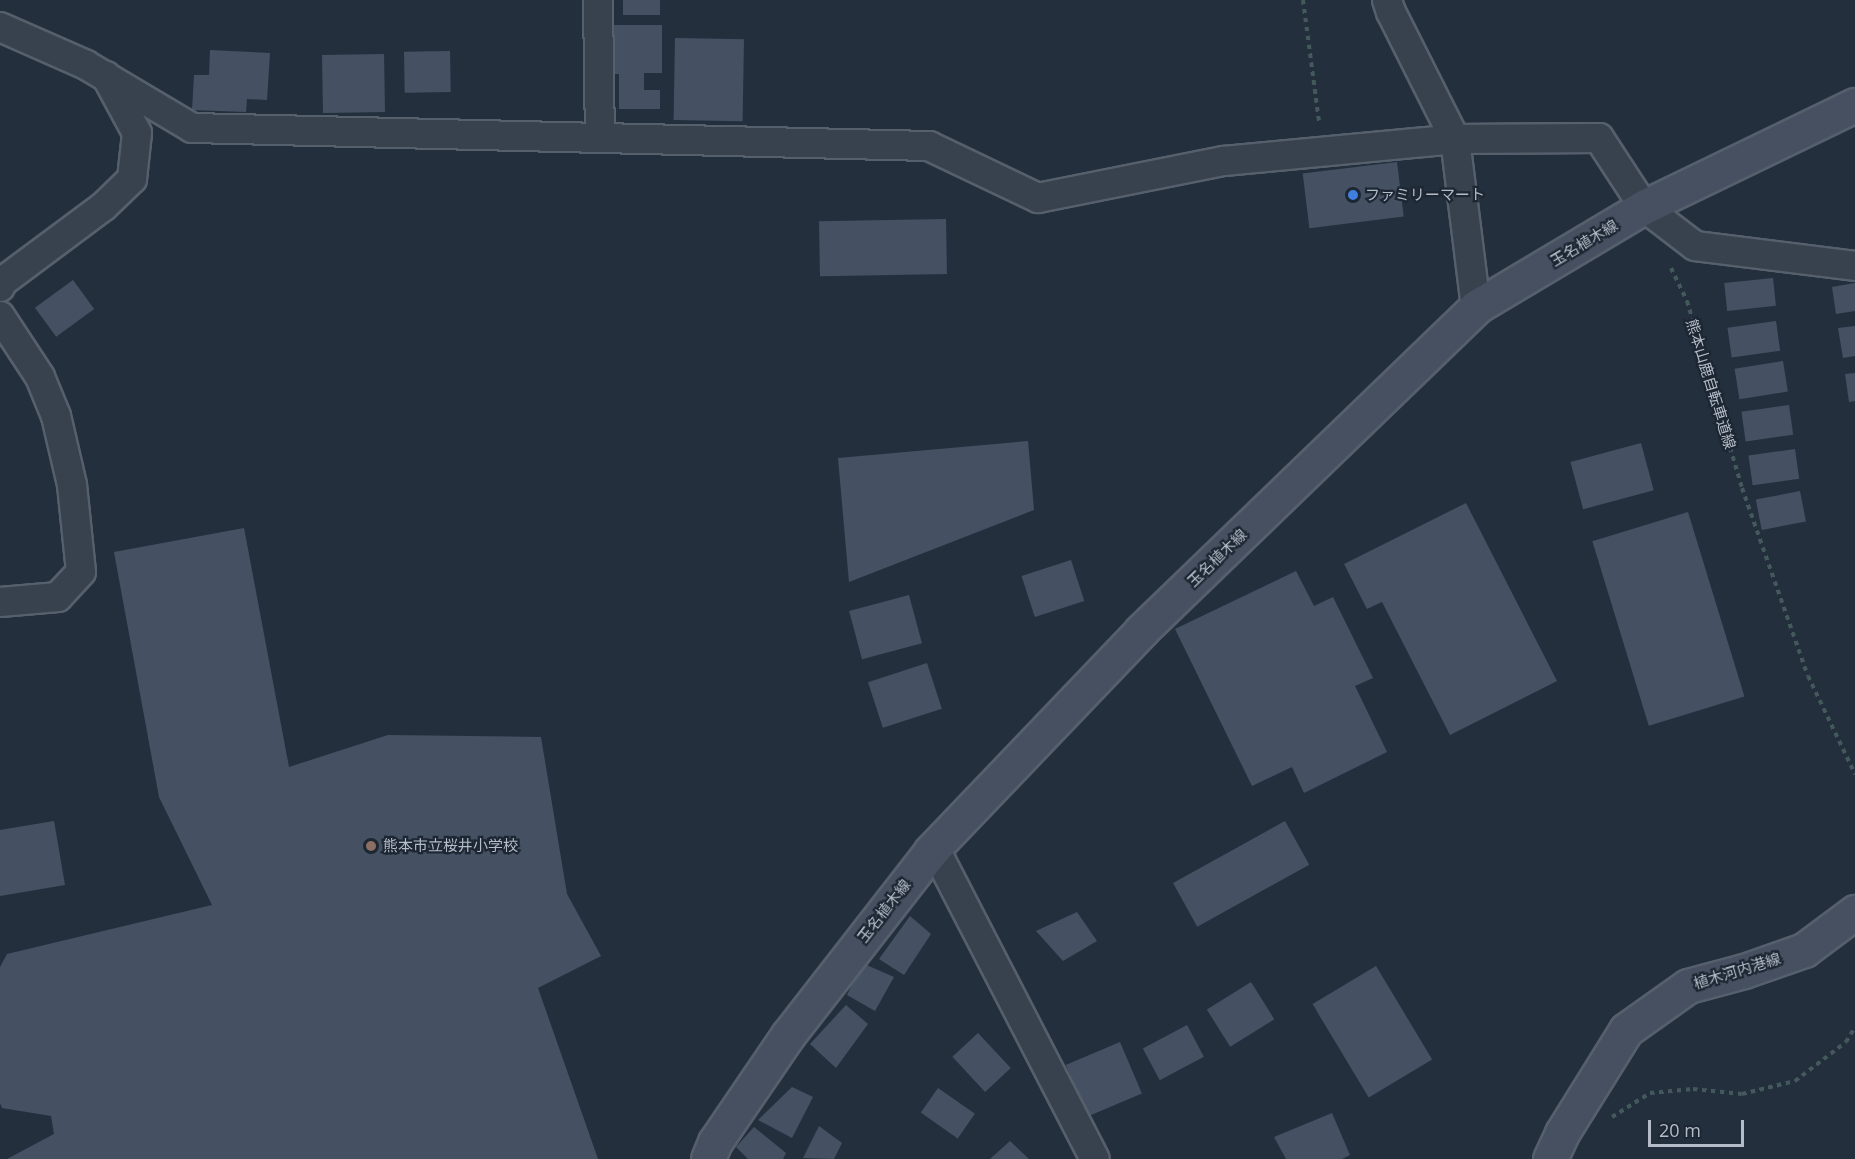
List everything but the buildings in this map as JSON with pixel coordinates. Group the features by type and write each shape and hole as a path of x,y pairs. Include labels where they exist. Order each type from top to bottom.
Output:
{"main road":[{"name":"玉名植木線","path":"708,1159 715,1142 788,1035 931,851 1141,631 1476,307 1644,207 1855,105"},
{"name":"植木河内港線","path":"1550,1159 1562,1133 1626,1030 1688,986 1743,971 1804,950 1855,912"}],"street":[{"path":"598,0 600,137"},
{"path":"1387,0 1455,139 1476,307"},
{"path":"0,27 105,75 192,128 929,146 1038,198 1224,161 1455,139 1599,138 1644,207 1695,246 1855,266"},
{"path":"0,287 2,282 104,206 132,179 137,133 105,75"},
{"path":"0,316 40,377 56,416 72,485 81,572 57,597 0,602"},
{"path":"931,851 941,861 1095,1159"}],"path":[{"path":"1303,0 1323,153"},
{"name":"熊本山鹿自転車道線","path":"1668,259 1687,301 1742,488 1808,676 1855,774"},
{"path":"1606,1125 1612,1117 1650,1093 1693,1089 1742,1094 1795,1082 1846,1042 1855,1027"}],"place":[{"name":"ファミリーマート","path":"1353,195"},
{"name":"熊本市立桜井小学校","path":"371,846"}]}
